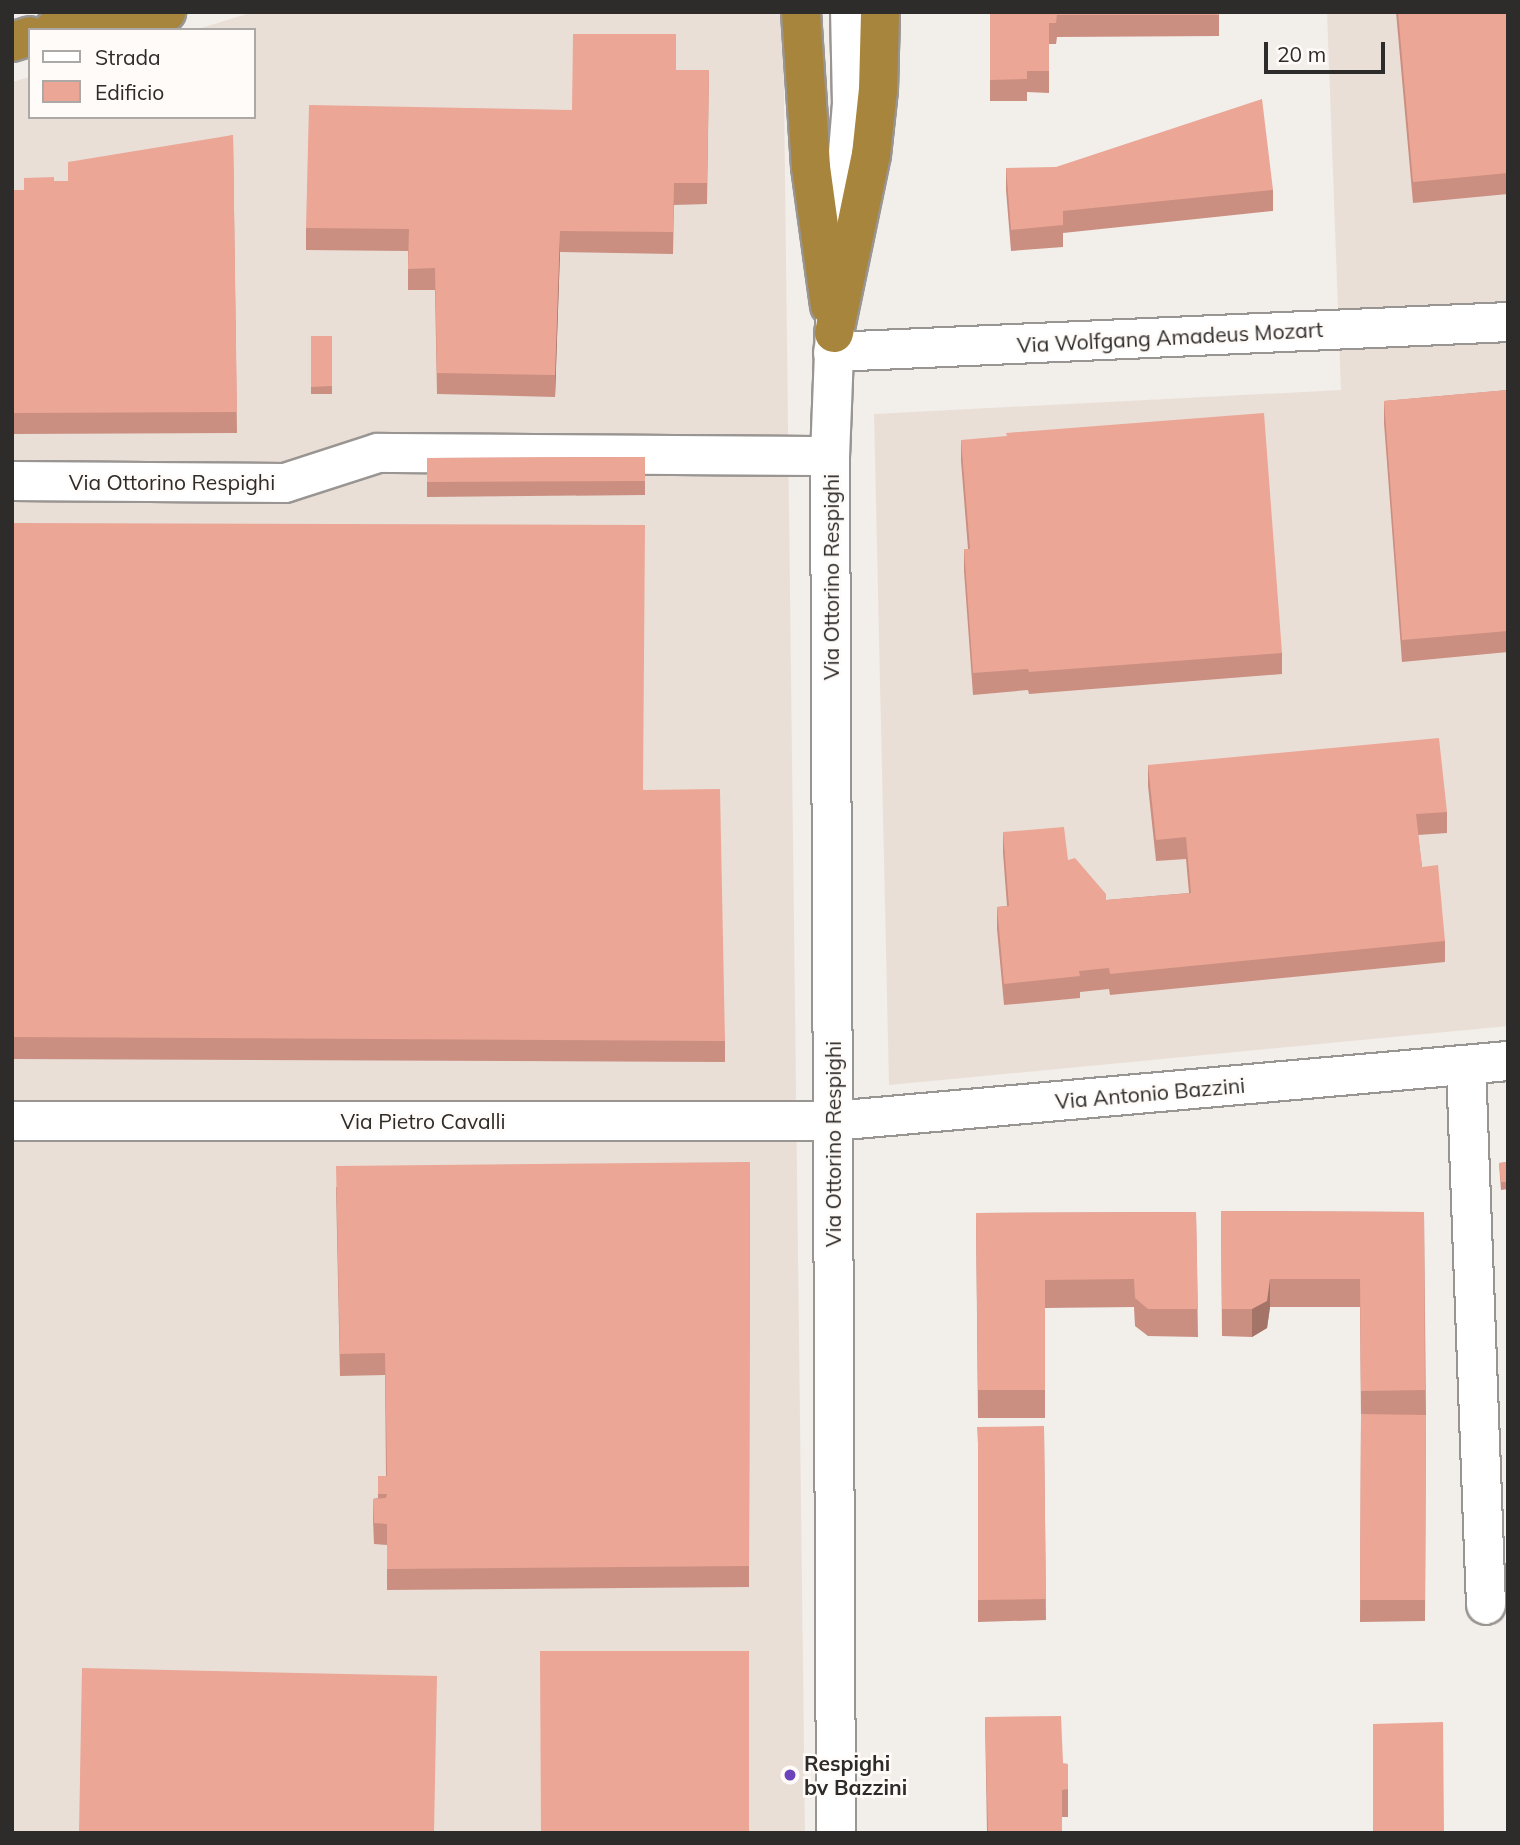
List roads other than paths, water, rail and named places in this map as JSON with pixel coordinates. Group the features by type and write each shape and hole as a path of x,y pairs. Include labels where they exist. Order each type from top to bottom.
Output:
{"highway":[{"path":"59,28 106,12"},
{"path":"128,28 166,12"},
{"path":"801,12 811,167 833,342"},
{"path":"833,342 871,155 878,90 880,12"}],"street":[{"name":"Via Ottorino Respighi","path":"836,1833 830,456 833,342 852,104 850,12"},
{"name":"Via Wolfgang Amadeus Mozart","path":"833,342 1508,322"},
{"name":"Via Ottorino Respighi","path":"12,481 285,483 378,453 830,456"},
{"name":"Via Antonio Bazzini","path":"833,1121 1508,1061"},
{"path":"1466,1065 1486,1605"},
{"name":"Via Pietro Cavalli","path":"12,1121 833,1121"}],"place":[{"name":"Respighi bv Bazzini","path":"790,1775"}]}
